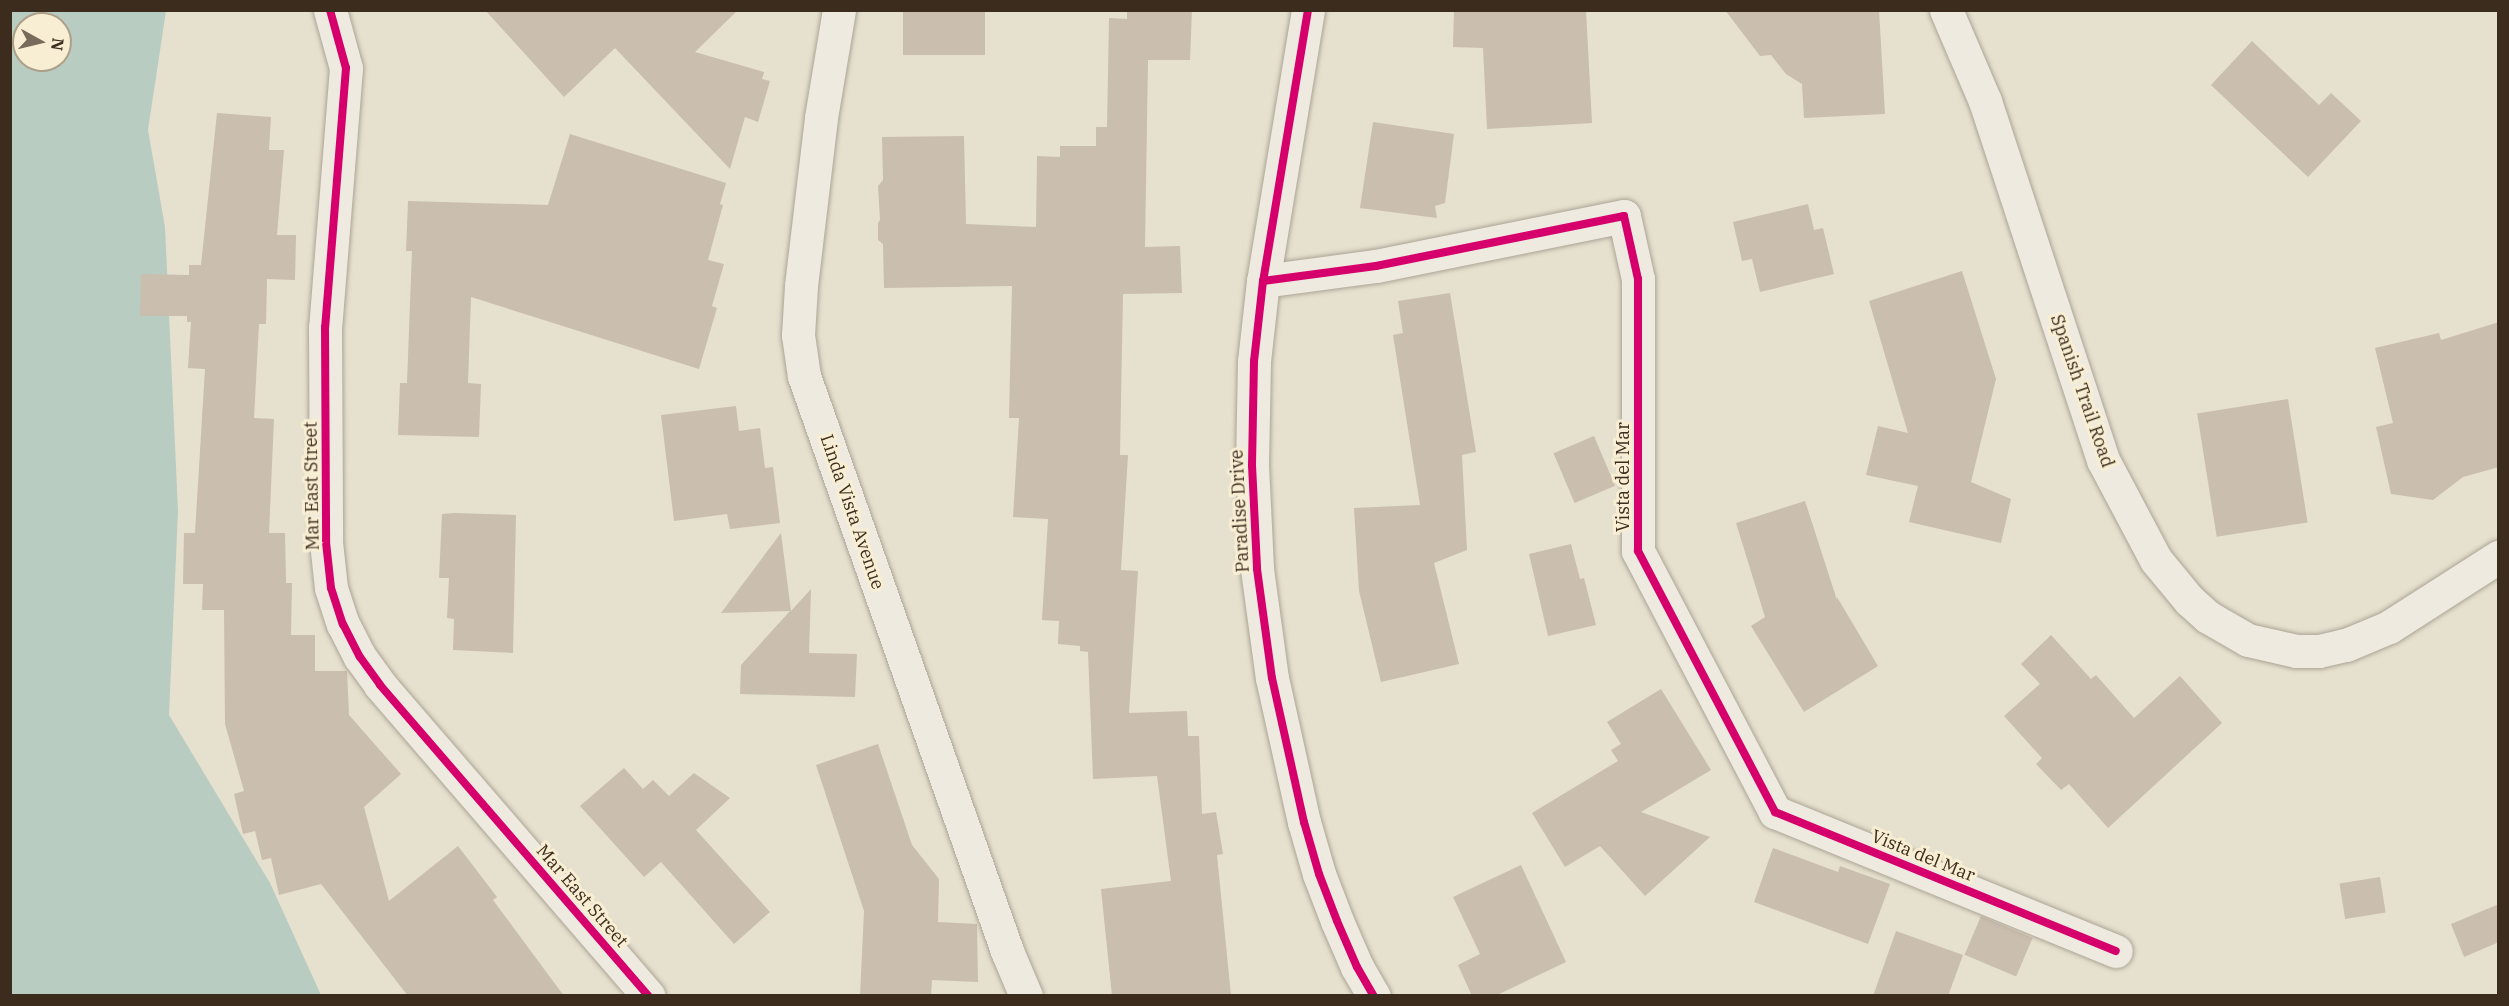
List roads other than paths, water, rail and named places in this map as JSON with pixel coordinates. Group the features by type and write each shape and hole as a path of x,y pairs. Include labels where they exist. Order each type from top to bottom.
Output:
{"street":[{"name":"Mar East Street","path":"330,10 346,68 326,327 326,542 331,588 343,624 360,657 380,685 648,996"},
{"name":"Linda Vista Avenue","path":"839,10 821,118 801,286 798,334 804,376 1003,940 1026,996"},
{"name":"Paradise Drive","path":"1308,10 1263,281 1254,361 1252,465 1257,569 1285,744 1319,874 1346,944 1374,996"},
{"name":"Spanish Trail Road","path":"1946,10 1985,101 2103,460 2156,560 2189,600 2208,617 2248,640 2296,651 2319,651 2346,645 2389,627 2499,557"},
{"name":"Vista del Mar","path":"1263,281 1367,267 1624,216 1638,279 1638,551 1775,812 2116,951"}]}
